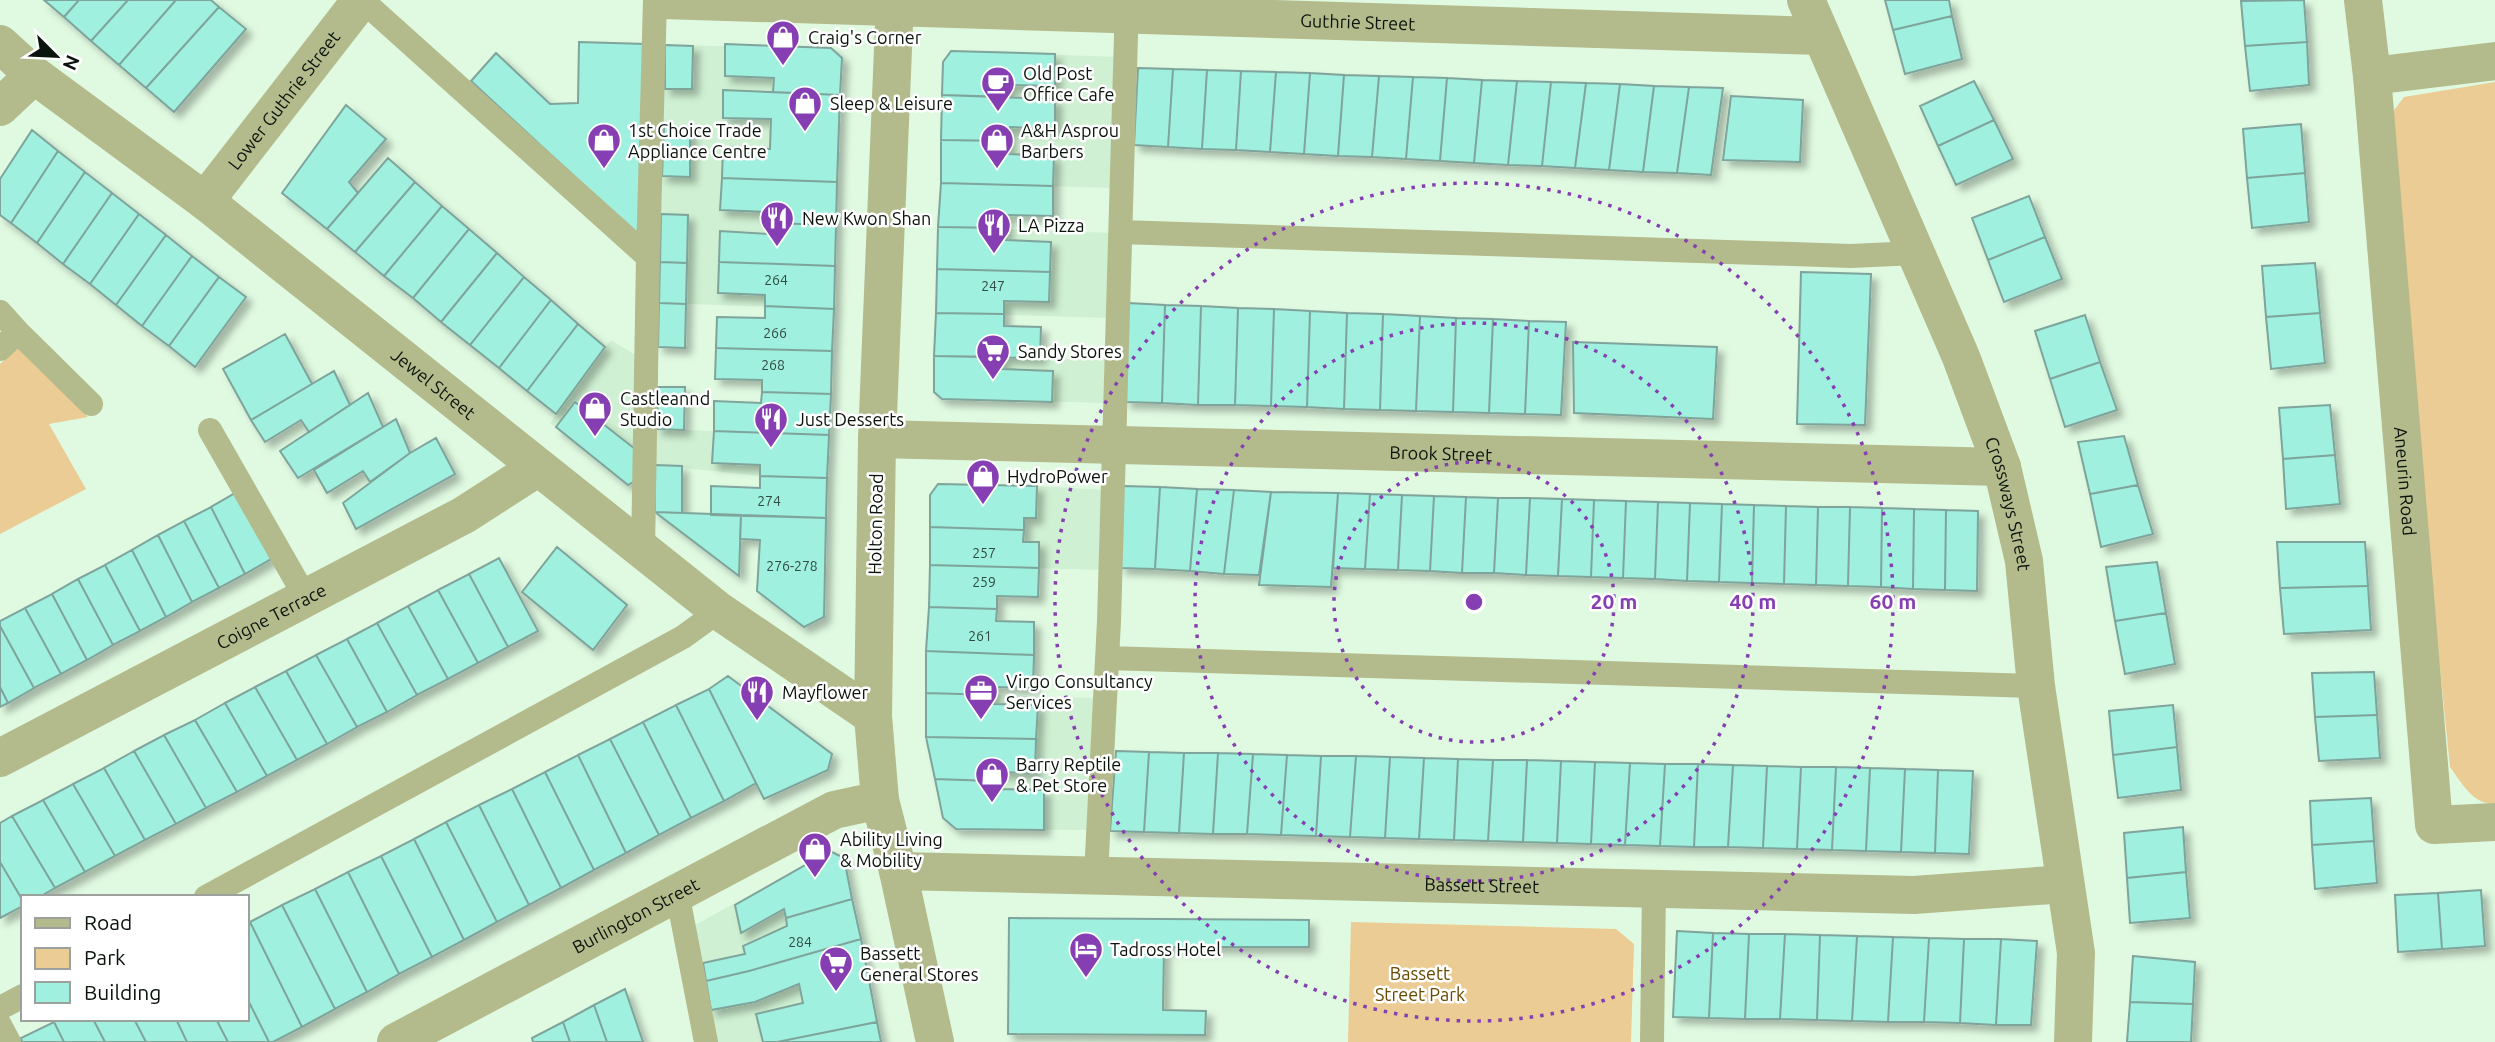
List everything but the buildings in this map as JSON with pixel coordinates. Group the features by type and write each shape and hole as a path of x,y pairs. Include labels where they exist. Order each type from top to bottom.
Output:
{"street":[{"name":"Lower Guthrie Street","path":"205,201 362,0"},
{"path":"663,0 895,4"},
{"name":"Crossways Street","path":"1806,0 1961,357 2002,467 2024,561 2036,686 2076,953 2073,1042"},
{"name":"Aneurin Road","path":"2364,0 2434,825 2495,822"},
{"name":"Guthrie Street","path":"895,4 1126,7 1654,32 1821,36"},
{"name":"Holton Road","path":"895,4 877,439 873,716 880,800 898,871 934,1042"},
{"name":"Jewel Street","path":"0,44 34,75 205,201 719,611 873,716"},
{"path":"2372,76 2495,61"},
{"path":"0,107 34,75"},
{"name":"Brook Street","path":"877,439 2002,467"},
{"name":"Coigne Terrace","path":"0,758 464,515 537,468"},
{"name":"Burlington Street","path":"396,1042 834,810 880,800"},
{"name":"Bassett Street","path":"898,871 1914,895 2065,884"}],"lane":[{"path":"362,0 648,257"},
{"path":"643,552 655,0"},
{"path":"1096,876 1107,658 1126,7"},
{"path":"1121,232 1851,256 1916,253"},
{"path":"0,312 9,341 91,404"},
{"path":"210,430 306,598"},
{"path":"210,895 683,637 719,611"},
{"path":"1107,658 2036,686"},
{"path":"1652,1042 1654,888"},
{"path":"677,892 706,1042"},
{"path":"0,1008 21,997"},
{"path":"0,1025 9,1042"}],"shaded area":[{"path":"665,45 831,48 842,58 834,309 659,303"},
{"path":"951,51 1119,57 1115,188 941,183 943,62"},
{"path":"938,227 1114,233 1110,318 936,313"},
{"path":"611,340 637,356 635,481 628,485 550,423"},
{"path":"934,356 1109,360 1107,403 942,399 934,392"},
{"name":"Just Desserts","path":"657,429 829,435 827,478 760,476 655,465"},
{"path":"1037,486 1105,490 1102,570 930,565 930,495"},
{"path":"926,693 1094,698 1090,830 956,829 943,818 926,737"},
{"path":"830,851 844,858 882,1042 718,1042 695,925"}],"green space":[{"path":"2495,82 2495,804 2474,797 2450,767 2385,122 2404,97"},
{"path":"19,347 88,417 49,424 86,489 0,534 0,364"},
{"name":"Bassett Street Park","path":"1351,922 1616,929 1634,944 1631,1042 1348,1042"}],"place":[{"name":"Craig's Corner","path":"783,67"},
{"name":"Old Post Office Cafe","path":"998,113"},
{"name":"Sleep & Leisure","path":"805,133"},
{"name":"1st Choice Trade Appliance Centre","path":"604,170"},
{"name":"A&H Asprou Barbers","path":"997,170"},
{"name":"New Kwon Shan","path":"777,248"},
{"name":"LA Pizza","path":"994,255"},
{"name":"Sandy Stores","path":"993,381"},
{"name":"Castleannd Studio","path":"595,438"},
{"name":"Just Desserts","path":"771,449"},
{"name":"HydroPower","path":"983,506"},
{"name":"Virgo Consultancy Services","path":"981,721"},
{"name":"Mayflower","path":"757,722"},
{"name":"Barry Reptile & Pet Store","path":"992,804"},
{"name":"Ability Living & Mobility","path":"815,879"},
{"name":"Tadross Hotel","path":"1086,979"},
{"name":"Bassett General Stores","path":"836,993"}]}
